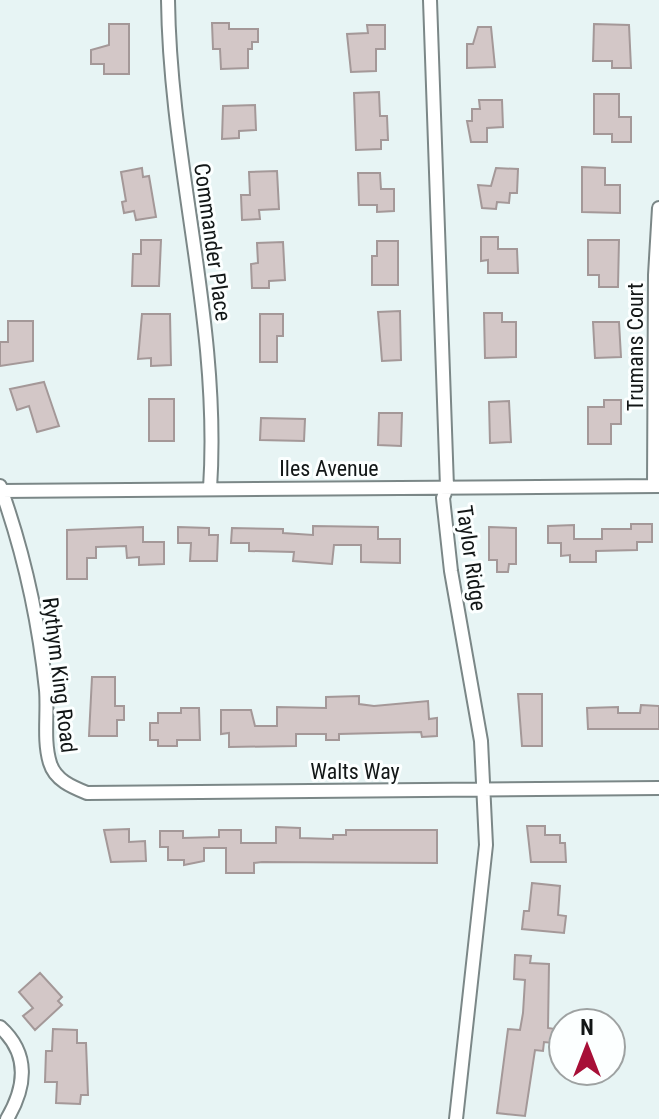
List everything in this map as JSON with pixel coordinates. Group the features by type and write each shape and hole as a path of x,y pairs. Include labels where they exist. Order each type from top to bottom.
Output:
{"street":[{"name":"Commander Place","path":"168,0 175,122 212,369 210,489"},
{"name":"Taylor Ridge","path":"430,0 447,487 443,498 451,571 481,741 486,845 456,1119"},
{"name":"Trumans Court","path":"656,486 655,275 659,208"},
{"name":"Iles Avenue","path":"1,489 656,486"},
{"name":"Rythym King Road","path":"1,489 32,604 46,689 50,763 57,776"},
{"name":"Walts Way","path":"57,776 87,793 659,788"},
{"path":"0,1027 18,1050 24,1073 21,1095 7,1119"}],"building":[{"path":"212,23 229,23 229,29 258,29 258,42 252,42 252,49 248,49 248,68 221,69 220,49 213,49"},
{"path":"109,24 129,24 129,74 104,74 104,64 91,64 91,50 109,45"},
{"path":"594,24 629,25 631,68 612,68 612,61 593,61"},
{"path":"367,25 385,25 385,49 376,49 376,71 351,72 347,34 368,33"},
{"path":"478,27 491,27 495,67 467,68 467,44 473,44"},
{"path":"379,92 380,116 387,116 388,140 381,140 381,149 356,150 354,93"},
{"path":"594,94 619,94 619,117 631,117 631,142 612,142 612,134 594,134"},
{"path":"479,100 502,100 503,127 487,128 487,142 471,142 467,121 472,121 472,109 480,109"},
{"path":"255,105 256,130 239,131 239,138 222,139 223,106"},
{"path":"582,167 605,168 605,185 620,185 620,213 582,212"},
{"path":"142,168 143,177 149,176 156,217 136,220 134,211 124,213 122,202 126,201 121,172"},
{"path":"496,168 518,169 517,193 510,193 509,203 497,202 496,209 482,208 478,185 491,186"},
{"path":"277,171 279,209 259,210 260,219 242,220 241,195 250,195 249,172"},
{"path":"358,173 380,173 381,189 394,189 394,211 377,212 377,205 359,205"},
{"path":"481,237 498,237 498,249 517,249 518,273 488,273 488,260 481,261"},
{"path":"141,240 161,240 159,286 132,286 133,254 141,254"},
{"path":"588,240 619,240 618,287 599,287 599,275 588,275"},
{"path":"377,241 398,241 398,285 372,285 372,256 377,256"},
{"path":"283,242 285,280 269,281 269,288 252,288 251,264 258,263 257,243"},
{"path":"400,311 401,360 382,361 378,312"},
{"path":"484,313 502,313 502,322 516,322 516,357 485,358"},
{"path":"142,314 170,314 171,365 151,366 151,358 138,359"},
{"path":"260,314 283,314 283,336 277,336 277,362 260,362"},
{"path":"8,321 33,321 33,361 0,366 0,342 8,342"},
{"path":"593,322 619,322 621,357 595,358"},
{"path":"44,382 59,426 37,432 29,406 17,410 10,389"},
{"path":"149,399 174,399 174,441 149,441"},
{"path":"604,400 621,400 621,424 611,424 611,444 588,444 588,407 604,407"},
{"path":"509,401 511,442 490,443 489,402"},
{"path":"379,413 402,413 401,446 378,445"},
{"path":"261,418 305,419 304,441 260,440"},
{"path":"631,524 652,524 652,542 637,542 637,550 596,551 596,562 570,562 570,555 561,556 561,543 548,543 548,526 574,525 574,539 602,539 602,529 631,529"},
{"path":"313,526 378,527 378,539 400,539 400,563 361,562 361,545 334,545 332,564 293,561 294,552 249,551 249,543 231,543 232,528 283,529 283,533 313,535"},
{"path":"143,527 143,542 164,542 164,564 139,565 139,557 127,558 126,546 96,547 96,558 87,558 87,579 67,579 67,530"},
{"path":"178,527 209,528 209,535 218,535 217,561 190,561 191,543 178,543"},
{"path":"489,527 516,528 516,564 509,564 508,572 497,572 497,560 489,560"},
{"path":"92,677 115,677 115,706 124,706 124,720 117,720 117,736 89,736"},
{"path":"518,694 542,694 542,746 522,746"},
{"path":"359,696 359,704 374,706 428,701 429,719 437,718 437,736 422,737 421,732 339,734 339,740 326,740 326,734 296,734 296,746 229,747 229,733 221,734 221,710 251,710 255,726 277,726 277,707 326,708 326,697"},
{"path":"641,705 659,706 659,729 588,729 587,708 618,707 618,713 640,713"},
{"path":"181,708 199,708 200,740 177,740 177,746 158,746 158,740 150,740 150,723 158,723 158,713 181,713"},
{"path":"527,826 545,826 545,835 560,835 560,843 565,843 566,862 531,862"},
{"path":"276,827 300,828 300,838 333,839 333,835 346,835 346,830 437,830 437,863 262,862 254,863 254,873 226,873 226,848 204,848 204,861 184,865 184,860 168,860 168,847 160,847 160,831 183,831 183,838 219,837 219,830 241,830 241,843 276,843"},
{"path":"129,829 129,842 145,841 146,861 111,862 104,830"},
{"path":"532,883 560,886 558,915 566,916 564,933 522,929 524,911 529,911"},
{"path":"515,955 531,956 530,963 549,964 547,1042 544,1042 543,1051 535,1050 525,1116 497,1113 508,1029 520,1030 523,1013 525,980 514,979"},
{"path":"40,973 62,997 58,1001 62,1005 35,1030 23,1016 33,1008 19,992"},
{"path":"53,1029 77,1030 77,1043 86,1043 88,1095 81,1095 80,1104 56,1103 57,1082 45,1082 46,1051 52,1051"}]}
